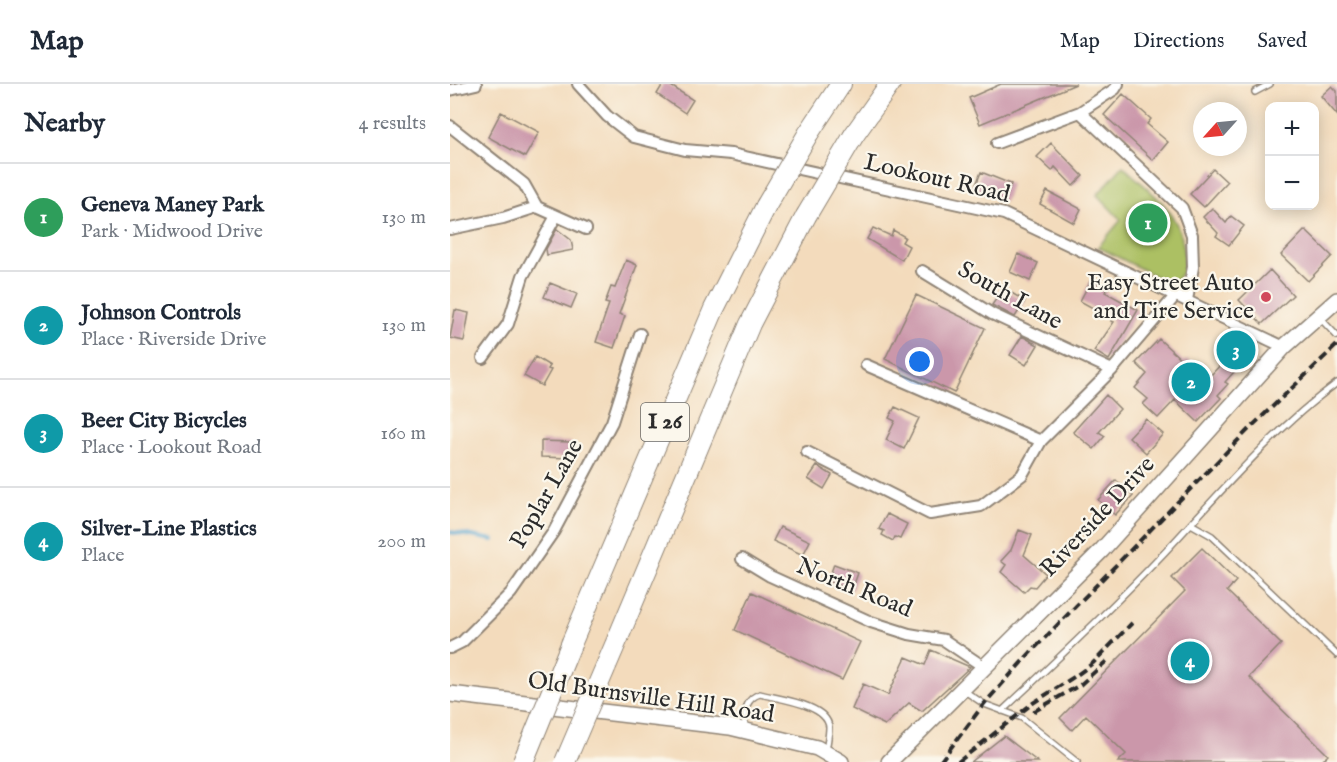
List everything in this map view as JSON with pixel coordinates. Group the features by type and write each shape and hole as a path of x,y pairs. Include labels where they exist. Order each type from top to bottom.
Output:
{"highway":[{"name":"I 26","path":"523,762 714,309 766,206 808,134 841,84"},
{"name":"I 26","path":"565,762 750,324 806,216 854,135 891,84"}],"main road":[{"name":"Riverside Drive","path":"889,762 1102,550 1284,347 1337,300"},
{"name":"Old Burnsville Hill Road","path":"450,694 730,727 841,762"}],"street":[{"path":"450,90 476,84"},
{"name":"Lookout Road","path":"578,84 607,116 634,137 685,150 731,154 1004,214 1284,347"},
{"path":"997,143 1080,112 1115,89 1118,84"},
{"path":"1080,112 1182,208 1192,235 1192,267 1187,300"},
{"path":"450,126 524,184 537,207 586,229"},
{"path":"450,229 503,218 537,207"},
{"path":"483,358 508,324 523,276 556,216"},
{"name":"South Lane","path":"922,271 992,314 1112,370"},
{"path":"807,452 930,514 981,506 1022,475 1041,441 1112,370 1176,295"},
{"name":"Poplar Lane","path":"450,648 462,642 511,593 554,531 612,422 640,334"},
{"path":"866,365 1041,441"},
{"name":"North Road","path":"741,560 770,576 871,622 909,634 944,640 984,667"}],"lane":[{"path":"1255,92 1270,84"},
{"path":"1318,315 1337,336"},
{"path":"1002,711 1113,607 1264,447 1313,400 1337,383"},
{"path":"1191,524 1212,536 1337,655"},
{"path":"961,689 984,704 1022,718 1077,762"},
{"path":"744,730 747,701 752,696 760,694 816,709 823,715 829,726 820,754"}],"green space":[{"path":"1123,166 1155,195 1172,215 1178,227 1182,240 1184,264 1182,273 1175,281 1165,281 1098,247 1121,220 1097,195"}],"building":[{"path":"663,84 668,84 693,100 685,113 657,94"},
{"path":"1001,84 1076,84 980,124 969,98"},
{"path":"1332,86 1337,91 1337,115 1321,96"},
{"path":"1123,94 1151,119 1147,124 1168,142 1153,160 1104,115"},
{"path":"501,112 539,132 525,157 488,137"},
{"path":"1051,143 1083,176 1073,186 1055,167 1052,171 1037,157"},
{"path":"1213,169 1227,182 1204,207 1190,194"},
{"path":"981,172 1011,184 1005,202 974,190"},
{"path":"1047,191 1081,209 1074,223 1040,204"},
{"path":"1212,208 1226,223 1231,216 1244,226 1229,245 1216,236 1218,233 1203,217"},
{"path":"873,228 891,236 893,230 905,237 902,242 909,246 902,260 867,239"},
{"path":"557,229 571,240 573,250 547,255 546,249"},
{"path":"1305,230 1332,256 1308,281 1281,255"},
{"path":"1018,254 1038,263 1030,281 1010,272"},
{"path":"626,260 637,265 619,314 625,316 614,348 596,342 609,304 605,303 611,287 615,288"},
{"name":"Easy Street Auto and Tire Service","path":"1270,270 1293,295 1262,324 1239,300"},
{"path":"1091,280 1107,289 1105,292 1138,310 1109,360 1094,351 1114,322 1111,321 1113,319 1080,301"},
{"path":"550,283 577,294 571,308 544,297"},
{"path":"1010,292 1025,301 1015,317 992,305 1000,293 1007,298"},
{"path":"916,295 985,328 954,393 885,359"},
{"path":"455,310 469,313 464,341 450,338"},
{"path":"1235,332 1255,348 1225,382 1228,384 1218,395 1221,398 1198,422 1175,400 1158,418 1143,404 1148,399 1135,388 1147,374 1136,363 1159,339 1184,362 1187,359 1208,378 1226,359 1218,352"},
{"path":"1022,336 1038,345 1026,365 1010,355"},
{"path":"535,357 550,366 548,369 551,370 542,386 524,376"},
{"path":"1106,395 1120,409 1099,432 1105,436 1094,449 1073,432"},
{"path":"895,407 919,418 904,449 886,440 895,421 889,418"},
{"path":"1146,419 1163,434 1146,453 1129,437"},
{"path":"541,441 571,442 570,458 541,457"},
{"path":"817,466 832,475 824,489 808,479"},
{"path":"1116,480 1133,496 1115,515 1098,500"},
{"path":"887,514 907,524 900,539 895,537 893,541 882,535 884,531 879,529"},
{"path":"780,527 810,541 803,555 773,541"},
{"path":"1019,530 1032,535 1024,555 1046,574 1035,587 1030,586 1024,592 1001,572 1006,565 1001,561 1011,550"},
{"path":"1202,548 1236,581 1227,591 1281,644 1249,677 1328,755 1321,762 1118,762 1126,754 1086,715 1072,730 1060,718 1185,591 1172,578"},
{"path":"834,564 858,573 852,590 828,581"},
{"path":"752,592 860,642 842,680 735,630"},
{"path":"931,650 970,667 922,711 909,703 885,725 852,709 863,684 888,695 906,657 925,665"},
{"path":"1004,736 1038,762 971,762"}],"waterway":[{"path":"450,532 493,540"}],"railway":[{"path":"940,762 984,704 1031,652 1248,430 1337,345"},
{"path":"958,762 1033,703 1093,663 1132,623"},
{"path":"1033,712 1080,685 1109,659"}],"place":[{"name":"Geneva Maney Park","path":"1148,223"},
{"name":"Easy Street Auto and Tire Service","path":"1266,297"},
{"name":"Beer City Bicycles","path":"1236,350"},
{"name":"Johnson Controls","path":"1191,382"},
{"name":"Silver-Line Plastics","path":"1190,661"}]}
